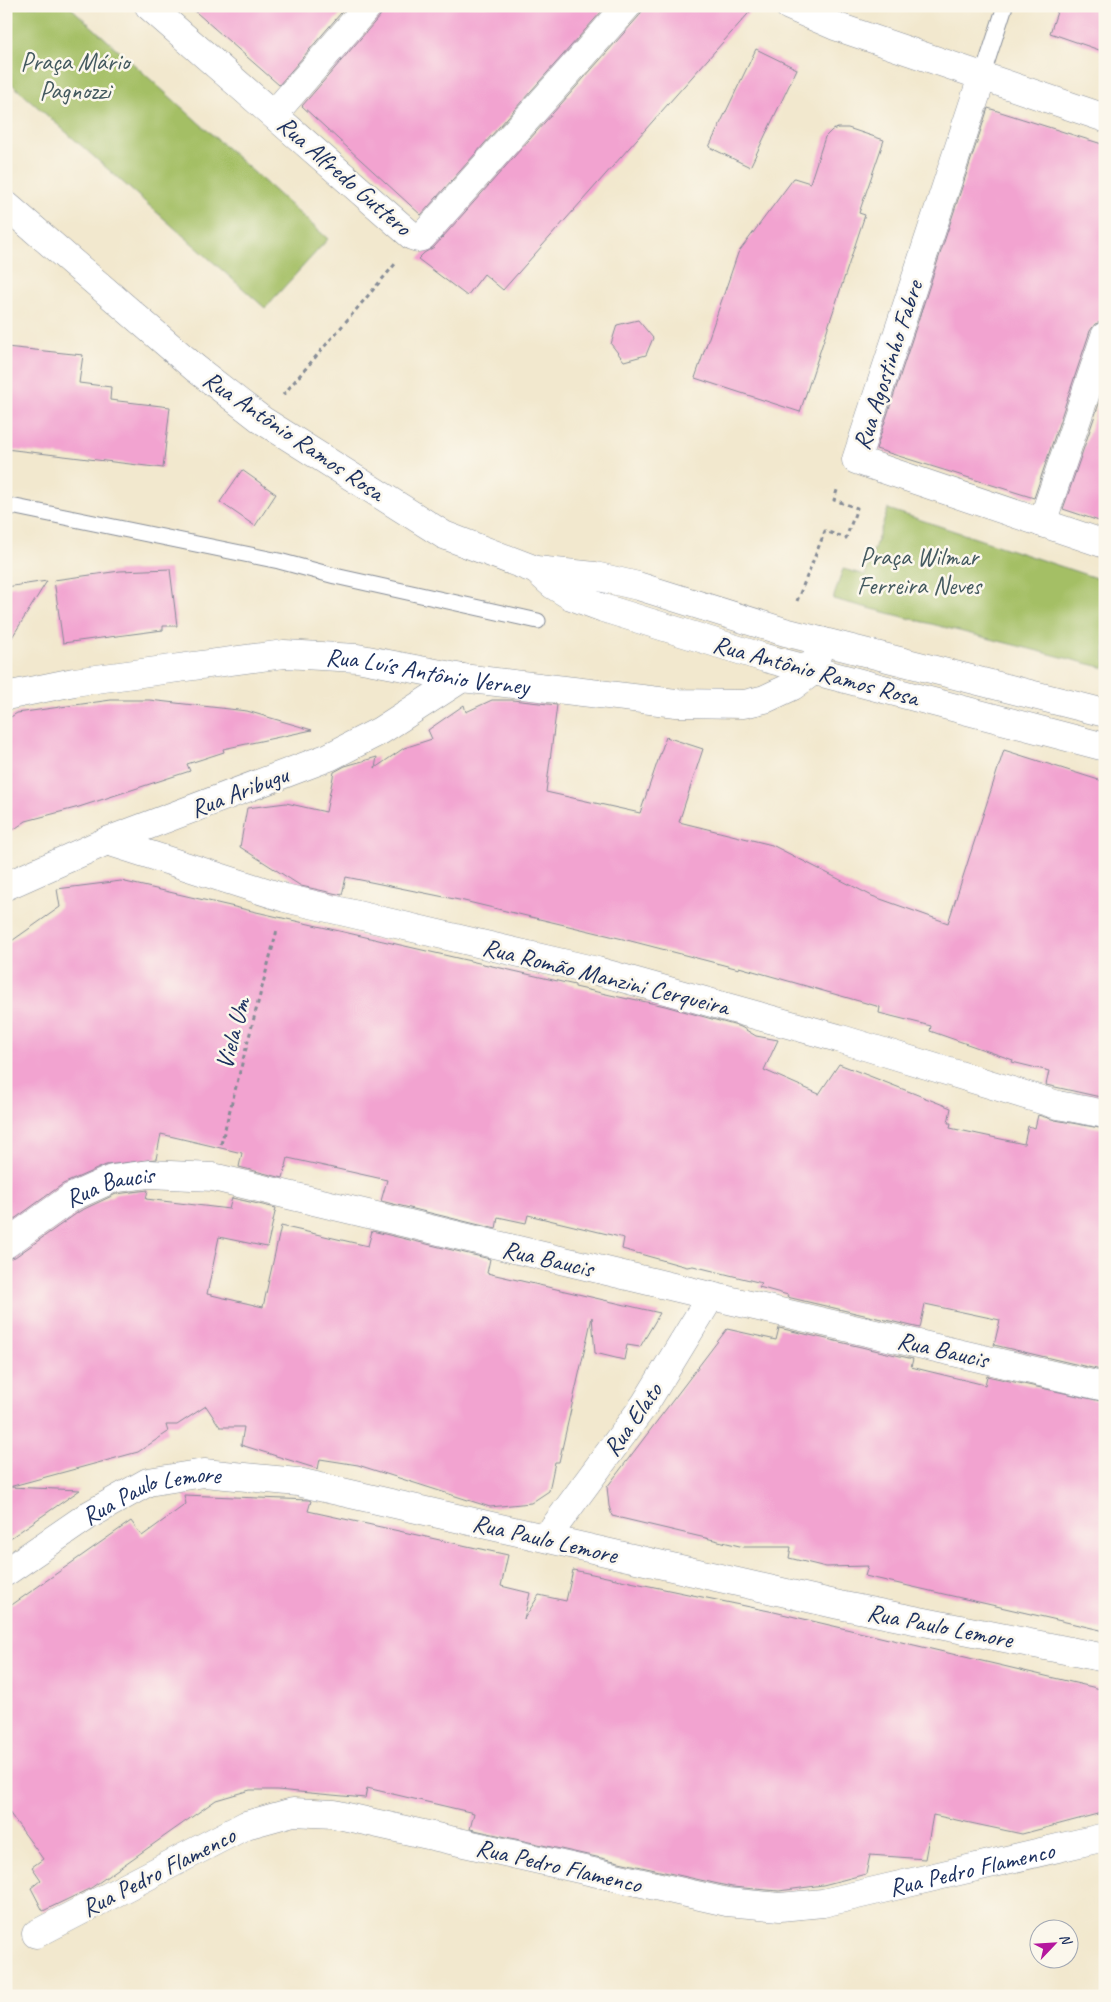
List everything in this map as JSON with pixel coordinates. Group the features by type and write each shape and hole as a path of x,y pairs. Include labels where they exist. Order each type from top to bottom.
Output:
{"street":[{"name":"Rua Alfredo Guttero","path":"149,6 412,236 418,238 422,237 627,6"},
{"path":"274,114 368,6"},
{"path":"789,6 836,26 1105,118"},
{"name":"Rua Agostinho Fabre","path":"982,77 856,460 1105,544"},
{"name":"Rua Antônio Ramos Rosa","path":"6,205 195,368 262,420 444,535 536,570 579,574 638,586 785,632 1105,713"},
{"path":"1042,523 1105,336"},
{"name":"Rua Antônio Ramos Rosa","path":"536,570 553,585 571,596 595,605 813,671 1105,747"},
{"path":"813,671 821,641"},
{"name":"Rua Luís Antônio Verney","path":"6,696 74,682 284,654 357,658 462,678 676,703 744,704 765,699 793,686 813,671"},
{"name":"Rua Aribugu","path":"6,886 107,841 330,757 380,731 462,678"},
{"name":"Rua Romão Manzini Cerqueira","path":"107,841 285,898 597,971 838,1038 1058,1104 1105,1114"},
{"name":"Rua Baucis","path":"6,1244 72,1197 112,1179 149,1174 212,1177 711,1296 1105,1386"},
{"name":"Rua Elato","path":"546,1538 645,1404 711,1296"},
{"name":"Rua Paulo Lemore","path":"6,1572 89,1515 148,1482 204,1473 298,1482 839,1605 1105,1658"},
{"name":"Rua Pedro Flamenco","path":"36,1934 246,1825 293,1812 334,1814 727,1902 780,1906 823,1902 1105,1837"}],"lane":[{"path":"982,77 1005,6"},
{"path":"6,505 279,561 335,576 538,620"}],"path":[{"path":"262,420 418,238"},
{"path":"785,632 825,531 846,538 857,508 834,500 841,476 856,460"},
{"name":"Viela Um","path":"212,1177 285,898"}],"green space":[{"name":"Praça Mário Pagnozzi","path":"6,6 69,6 328,239 265,308 6,79"},
{"name":"Praça Wilmar Ferreira Neves","path":"888,509 1105,581 1105,668 833,599 843,569 865,575"}],"building":[{"path":"189,6 347,6 279,85"},
{"path":"383,6 597,6 602,11 421,215 302,106 380,16"},
{"path":"645,6 755,6 503,290 484,274 467,296 418,259 434,247 639,16"},
{"path":"1059,6 1105,6 1105,52 1050,33"},
{"path":"756,49 797,69 750,167 709,147"},
{"path":"988,108 1105,145 1105,321 1095,324 1090,331 1034,498 876,449"},
{"path":"848,128 884,140 859,213 865,215 800,412 695,378 738,253 794,178 810,183 825,137 832,130"},
{"path":"638,320 653,338 646,355 624,361 611,344 617,325"},
{"path":"6,347 83,355 79,383 111,387 110,400 170,407 163,468 6,449"},
{"path":"1105,386 1105,523 1063,509"},
{"path":"242,470 276,494 255,526 220,502"},
{"path":"170,569 177,626 163,626 163,630 63,643 54,580 120,571"},
{"path":"47,581 6,647 6,587"},
{"path":"111,700 149,700 247,711 312,730 223,749 224,752 187,764 190,771 79,807 26,821 6,835 6,720 17,713"},
{"path":"492,700 512,700 557,705 546,792 640,813 666,737 703,749 679,822 772,845 872,896 948,923 1004,750 1105,782 1105,1098 1046,1085 1049,1071 1012,1062 1013,1060 930,1031 931,1026 879,1013 880,1007 739,967 739,969 464,901 346,877 342,895 301,886 240,847 247,808 286,803 326,812 334,772 345,766 377,757 375,768 404,748 432,739 428,730 464,705 466,712"},
{"path":"121,881 575,985 575,987 665,1006 741,1027 756,1036 778,1040 764,1070 819,1094 839,1064 951,1108 948,1123 951,1123 950,1128 1024,1144 1028,1126 1035,1128 1038,1115 1105,1129 1105,1371 994,1345 1000,1320 925,1304 920,1328 787,1297 788,1295 759,1287 762,1283 693,1266 687,1267 622,1249 624,1238 528,1215 526,1223 498,1217 496,1229 381,1201 387,1180 288,1158 283,1178 239,1167 242,1153 161,1134 156,1159 106,1165 63,1184 6,1225 6,945 60,907 57,889"},
{"path":"148,1190 146,1199 229,1209 232,1198 276,1208 267,1247 219,1237 207,1294 263,1307 281,1226 368,1246 372,1231 490,1259 487,1273 660,1313 640,1347 627,1345 624,1360 595,1353 592,1317 559,1462 555,1462 549,1491 531,1503 490,1507 358,1465 320,1459 318,1469 241,1445 244,1427 220,1427 206,1406 177,1425 166,1425 168,1432 138,1452 9,1487 80,1490 6,1541 6,1259 15,1257 80,1211 116,1194"},
{"path":"779,1328 913,1359 911,1367 985,1385 987,1376 1105,1402 1105,1631 865,1576 868,1566 826,1567 789,1558 791,1547 744,1547 612,1516 607,1487 727,1329 776,1340"},
{"path":"184,1495 309,1500 311,1501 308,1511 508,1555 501,1586 530,1593 524,1619 539,1595 566,1601 573,1570 774,1612 1105,1690 1105,1812 1022,1834 933,1815 925,1859 870,1855 866,1874 823,1885 779,1891 732,1887 470,1829 474,1813 367,1788 365,1798 277,1790 250,1790 216,1800 91,1888 43,1911 31,1888 41,1880 32,1867 43,1859 6,1808 6,1609 131,1521 142,1536 186,1504"}]}
